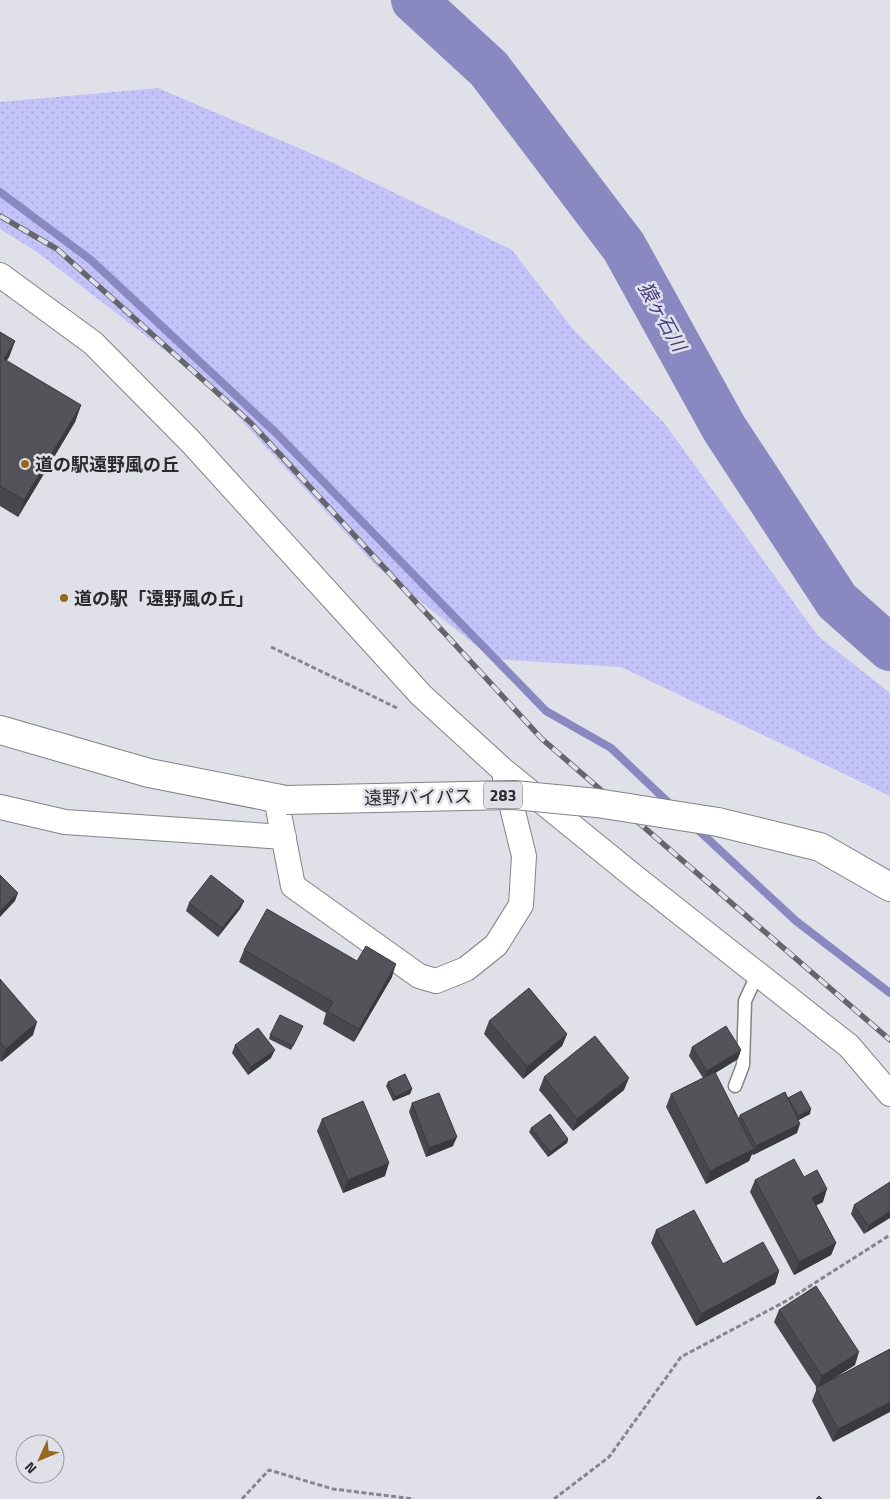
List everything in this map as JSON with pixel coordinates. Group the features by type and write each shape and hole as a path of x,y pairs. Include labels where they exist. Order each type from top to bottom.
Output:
{"highway":[{"name":"遠野バイパス","path":"0,730 149,773 281,799 514,795 597,803 718,822 820,847 890,887"}],"street":[{"path":"0,275 93,343 191,442 421,695 503,770 849,1046 890,1094"},
{"path":"281,799 284,837 293,886 418,976 436,980 466,969 496,945 521,905 524,856 503,770"},
{"path":"0,807 64,822 284,837"}],"lane":[{"path":"735,1086 743,1065 745,1001 758,973"}],"path":[{"path":"271,648 399,709"},
{"path":"554,1499 609,1457 681,1357 788,1300 890,1235"},
{"path":"242,1499 269,1470 333,1489 414,1499"}],"shaded area":[{"path":"158,88 331,162 512,250 572,328 665,424 818,636 890,693 890,796 621,667 493,659 376,566 207,383 37,252 0,229 0,102"}],"building":[{"name":"道の駅遠野風の丘","path":"0,332 15,341 4,359 81,405 24,500 0,486"},
{"path":"0,875 18,893 0,911"},
{"path":"211,875 244,901 222,928 189,903"},
{"path":"267,909 357,961 366,946 396,964 359,1029 327,1011 333,1002 244,950"},
{"path":"0,979 37,1022 6,1049 0,1042"},
{"path":"529,988 567,1034 527,1067 489,1021"},
{"path":"280,1015 303,1026 293,1046 270,1035"},
{"path":"726,1026 741,1050 707,1071 692,1047"},
{"path":"258,1028 275,1050 251,1067 235,1045"},
{"path":"595,1036 629,1078 577,1119 544,1077"},
{"path":"715,1072 754,1149 710,1171 671,1094"},
{"path":"405,1074 412,1089 395,1097 388,1082"},
{"path":"801,1091 811,1109 799,1116 788,1098"},
{"path":"785,1092 800,1124 756,1146 740,1115"},
{"path":"439,1093 457,1137 429,1148 412,1103"},
{"path":"363,1101 389,1163 348,1180 322,1119"},
{"path":"550,1114 568,1139 550,1152 531,1128"},
{"path":"794,1159 804,1177 817,1170 827,1189 812,1198 836,1243 799,1262 755,1180"},
{"path":"890,1182 890,1211 868,1226 854,1205"},
{"path":"694,1210 723,1264 763,1242 779,1271 701,1314 656,1230"},
{"path":"816,1286 859,1352 822,1376 779,1310"},
{"path":"890,1349 890,1402 838,1429 816,1388"}],"waterway":[{"name":"猿ヶ石川","path":"414,0 489,69 624,247 724,428 837,601 890,648"},
{"path":"0,192 91,260 276,433 546,711 611,748 672,806"},
{"path":"695,827 796,921 890,993"}],"railway":[{"path":"0,216 57,249 250,422 542,739 890,1040"}],"place":[{"name":"道の駅遠野風の丘","path":"25,464"},
{"name":"道の駅「遠野風の丘」","path":"64,598"}]}
